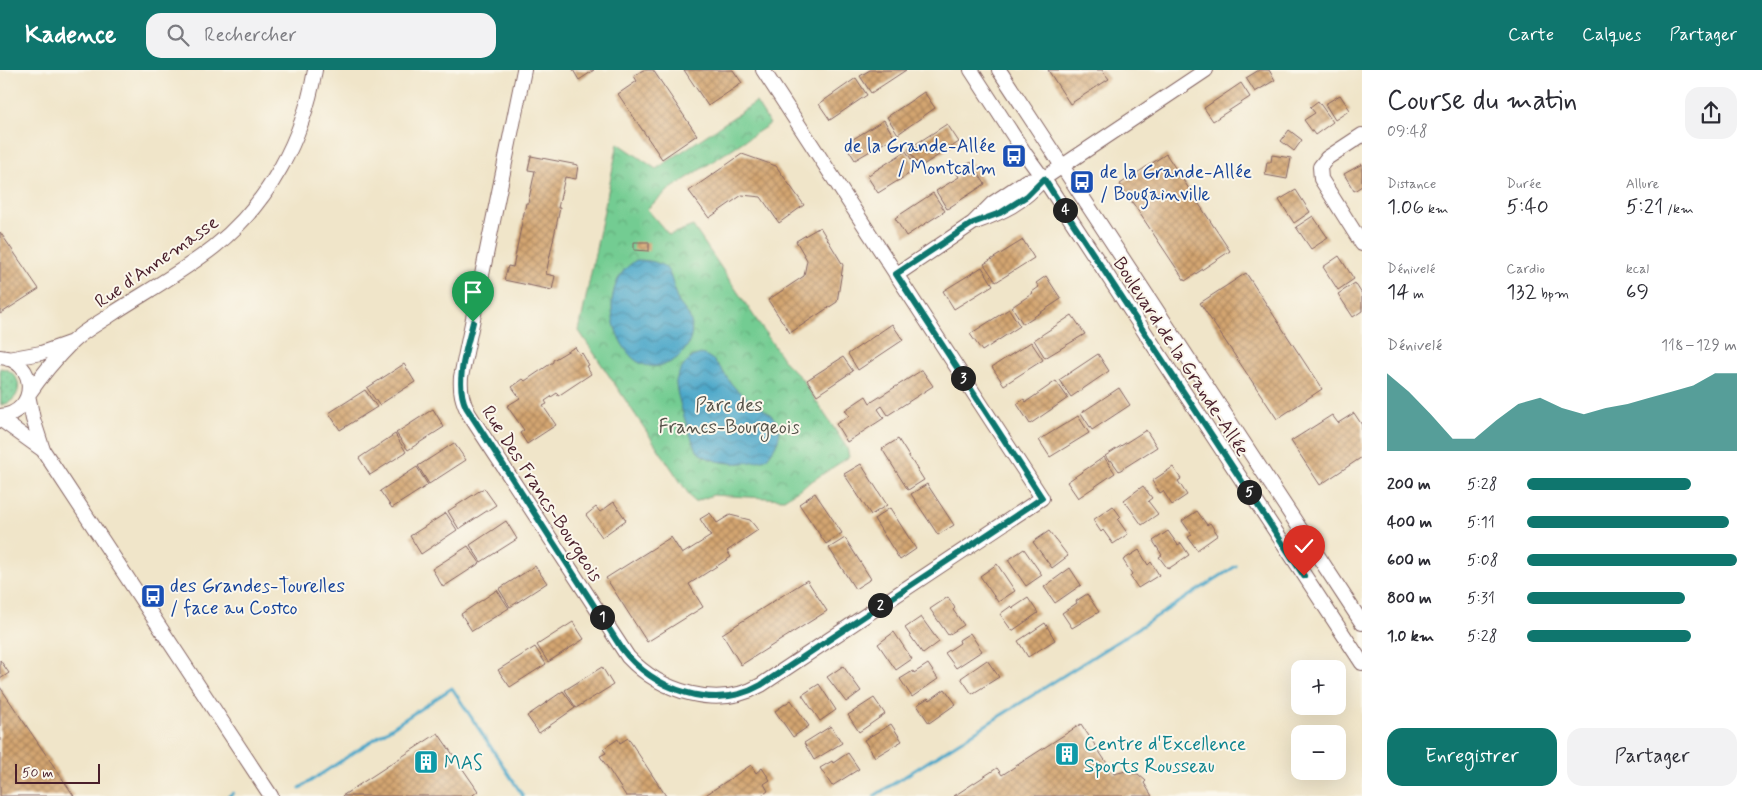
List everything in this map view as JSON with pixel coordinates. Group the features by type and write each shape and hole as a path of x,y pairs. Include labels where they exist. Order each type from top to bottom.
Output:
{"street":[{"name":"Rue d'Annemasse","path":"0,417 11,414 24,404 28,395 46,371 73,342 207,252 247,216 272,184 292,148 308,100 315,70"},
{"name":"Rue Des Francs-Bourgeois","path":"524,70 463,370 461,395 470,414 622,649 634,663 658,681 683,692 707,696 734,695 757,687 1042,498 763,70"},
{"name":"Boulevard de la Grande-Allée","path":"971,70 1362,663"},
{"name":"Boulevard de la Grande-Allée","path":"999,70 1362,623"},
{"path":"896,274 973,223 1000,213 1027,196 1044,179 1062,166 1206,70"},
{"path":"1362,135 1327,158 1320,167 1321,179 1362,244"},
{"name":"Rue d'Annemasse","path":"4,358 41,353 73,342"},
{"path":"4,358 17,363 26,372 29,384 28,395 42,450 271,796"},
{"path":"0,417 42,450"}],"green space":[{"name":"Parc des Francs-Bourgeois","path":"756,102 770,124 669,190 647,209 669,235 693,226 785,362 801,378 847,448 849,457 784,499 713,495 694,502 579,331 618,143 656,169"},
{"path":"0,368 14,374 18,386 18,392 14,398 1,405"}],"water":[{"path":"636,260 655,262 668,270 677,299 691,320 691,337 687,346 673,361 664,365 646,365 637,361 623,345 614,325 612,314 613,293 622,273"},
{"path":"701,354 712,359 736,389 774,418 778,425 779,434 776,445 766,459 741,463 723,462 706,457 696,449 681,406 676,381 686,363 692,357"}],"building":[{"path":"573,70 594,70 579,80"},
{"path":"643,70 653,70 697,135 662,159 618,94 637,81 634,76"},
{"path":"684,70 733,70 742,83 708,106"},
{"path":"870,70 906,70 871,93 860,76"},
{"path":"1048,70 1102,70 1109,79 1070,104"},
{"path":"1259,70 1269,70 1275,80 1255,92 1246,78"},
{"path":"856,78 867,95 830,120 819,104"},
{"path":"1241,83 1250,97 1213,121 1204,108"},
{"path":"924,92 935,108 898,134 887,117"},
{"path":"1340,95 1350,110 1335,120 1325,104"},
{"path":"1318,101 1333,122 1315,135 1304,120 1315,113 1310,107"},
{"path":"884,120 894,137 855,160 845,144"},
{"path":"947,124 959,142 920,167 908,149"},
{"path":"1289,130 1302,140 1294,151 1281,141"},
{"path":"906,151 917,169 878,193 867,176"},
{"path":"742,154 776,166 804,205 779,223 761,197 742,195 709,218 689,191"},
{"path":"1166,154 1230,251 1185,281 1120,184"},
{"path":"1272,155 1291,158 1287,179 1265,175 1267,162 1271,162"},
{"path":"531,156 578,165 576,179 565,177 558,208 560,208 546,274 555,276 552,290 504,280 508,266 513,267 526,203 528,203 535,171 528,170"},
{"path":"971,162 985,184 947,209 936,191 959,177 956,172"},
{"path":"1362,164 1362,186 1354,191 1344,174"},
{"path":"1296,190 1310,212 1294,223 1279,200"},
{"path":"933,193 945,211 906,236 895,218"},
{"path":"1313,216 1328,238 1311,249 1296,227"},
{"path":"820,227 843,265 837,302 790,333 768,300 804,276 807,260 796,241"},
{"path":"0,232 39,289 0,314"},
{"path":"1023,240 1034,258 996,282 984,264"},
{"path":"634,242 649,242 649,251 634,250"},
{"path":"1339,256 1354,279 1338,290 1323,267"},
{"path":"982,267 993,285 954,309 943,291"},
{"path":"1246,273 1322,389 1277,419 1200,303"},
{"path":"1046,276 1061,299 1023,324 1012,307 1033,293 1039,287 1036,283"},
{"path":"1355,283 1362,294 1362,311 1353,317 1338,294"},
{"path":"1009,309 1020,326 982,351 970,334"},
{"path":"1072,315 1085,334 1045,358 1034,340"},
{"path":"892,324 903,340 858,370 848,354"},
{"path":"1031,342 1043,360 1004,385 992,367"},
{"path":"575,347 580,355 582,353 589,365 586,366 591,374 558,396 557,393 545,401 547,404 543,406 556,425 527,444 520,433 524,430 507,406 520,398 512,387 523,379 525,381 553,362 553,360"},
{"path":"1098,354 1109,371 1071,397 1059,380"},
{"path":"843,357 853,371 817,395 807,380"},
{"path":"404,364 415,382 379,405 367,388"},
{"path":"922,370 933,386 888,415 882,406 878,409 884,418 847,442 836,424 849,416 845,410 866,396 870,403"},
{"path":"1056,381 1068,398 1030,424 1017,404 1024,399 1026,402"},
{"path":"1119,388 1130,405 1092,430 1081,413"},
{"path":"365,390 377,407 340,430 329,413"},
{"path":"433,409 444,427 408,450 396,433"},
{"path":"1354,413 1362,425 1362,457 1320,485 1291,441 1332,415 1338,423"},
{"path":"1078,416 1089,433 1050,457 1039,440"},
{"path":"1146,430 1157,447 1119,471 1111,460 1109,461 1105,456"},
{"path":"395,434 406,452 370,475 359,458"},
{"path":"898,439 924,480 908,490 882,449"},
{"path":"454,443 466,460 429,484 418,466"},
{"path":"1104,457 1115,473 1078,498 1067,482"},
{"path":"861,464 887,505 871,515 844,474"},
{"path":"417,467 428,485 392,508 380,491"},
{"path":"1173,467 1181,479 1178,481 1187,495 1172,505 1163,491 1160,493 1152,481"},
{"path":"927,484 954,525 938,535 911,494"},
{"path":"1143,486 1152,498 1148,501 1158,514 1142,525 1124,500"},
{"path":"484,488 496,505 459,529 448,511"},
{"path":"815,493 842,533 826,544 799,504"},
{"path":"614,502 626,520 602,537 586,515 596,507 600,512"},
{"path":"1113,506 1121,517 1118,520 1128,534 1113,544 1103,530 1101,532 1093,520"},
{"path":"890,508 916,549 900,560 874,519"},
{"path":"1197,511 1207,525 1210,523 1218,535 1197,550 1188,537 1192,535 1182,521"},
{"path":"446,513 457,530 421,554 410,536"},
{"path":"710,513 717,523 730,515 750,520 758,530 727,551 731,557 689,584 703,607 647,642 606,578 671,537 682,554 711,536 700,519"},
{"path":"506,521 517,539 481,562 470,545"},
{"path":"1049,531 1068,556 1052,568 1033,542"},
{"path":"1168,531 1178,545 1181,543 1189,555 1168,569 1159,557 1162,555 1153,541"},
{"path":"845,538 871,579 855,589 829,548"},
{"path":"468,546 480,563 443,587 432,569"},
{"path":"1024,549 1042,575 1026,586 1008,560"},
{"path":"1139,550 1148,565 1151,562 1159,575 1138,588 1123,560"},
{"path":"997,564 1015,591 998,602 980,576"},
{"path":"535,566 547,583 510,607 499,589"},
{"path":"1070,568 1081,585 1055,603 1044,587"},
{"path":"807,580 827,611 741,665 722,634"},
{"path":"497,590 509,608 472,631 461,614"},
{"path":"1087,594 1099,612 1072,628 1062,613"},
{"path":"948,597 955,608 953,610 964,625 948,635 930,609"},
{"path":"1028,598 1038,613 1012,631 1000,614"},
{"path":"921,617 939,642 923,654 905,628"},
{"path":"573,622 584,639 548,662 537,645"},
{"path":"1045,623 1055,640 1028,657 1018,641"},
{"path":"894,632 912,659 896,670 878,644"},
{"path":"970,633 982,651 956,668 945,653 960,643 959,640"},
{"path":"535,647 546,664 510,687 498,670"},
{"path":"0,660 9,673 0,679"},
{"path":"987,660 999,677 972,694 961,678"},
{"path":"928,664 938,679 912,697 900,679"},
{"path":"843,666 861,691 846,702 827,677"},
{"path":"602,667 613,685 576,708 565,690"},
{"path":"819,684 836,710 820,721 802,695"},
{"path":"0,687 74,796 0,796"},
{"path":"945,689 956,704 929,723 917,705 928,698 930,700"},
{"path":"563,691 575,708 539,733 527,716"},
{"path":"874,698 885,714 859,732 848,715"},
{"path":"791,700 809,726 793,737 775,711"},
{"path":"891,724 902,741 875,757 864,740"},
{"name":"Centre d'Excellence Sports Rousseau","path":"1081,724 1114,774 1126,771 1138,774 1146,781 1144,783 1152,796 954,796 997,768 1002,775"},
{"path":"831,726 842,743 814,760 804,743"},
{"name":"MAS","path":"438,733 478,791 474,796 342,796"},
{"path":"628,738 666,796 626,796 600,756 606,753 603,749 618,739 620,743"},
{"path":"848,753 859,769 832,786 820,768 832,761 833,763"},
{"path":"751,765 756,773 762,768 770,780 764,784 768,791 761,796 704,796"}],"waterway":[{"path":"874,796 1236,566"},
{"path":"300,788 452,688 523,796"},
{"path":"229,796 233,793"}],"place":[{"name":"de la Grande-Allée / Montcalm","path":"1014,156"},
{"name":"de la Grande-Allée / Bougainville","path":"1082,182"},
{"name":"des Grandes-Tourelles / face au Costco","path":"153,596"},
{"name":"Centre d'Excellence Sports Rousseau","path":"1067,754"},
{"name":"MAS","path":"426,762"}],"route":[{"path":"473,322 460,390 463,401 622,649 649,676 674,689 707,696 725,696 742,693 761,685 1042,498 896,274 973,223 1000,213 1027,196 1044,179 1304,576"}]}
